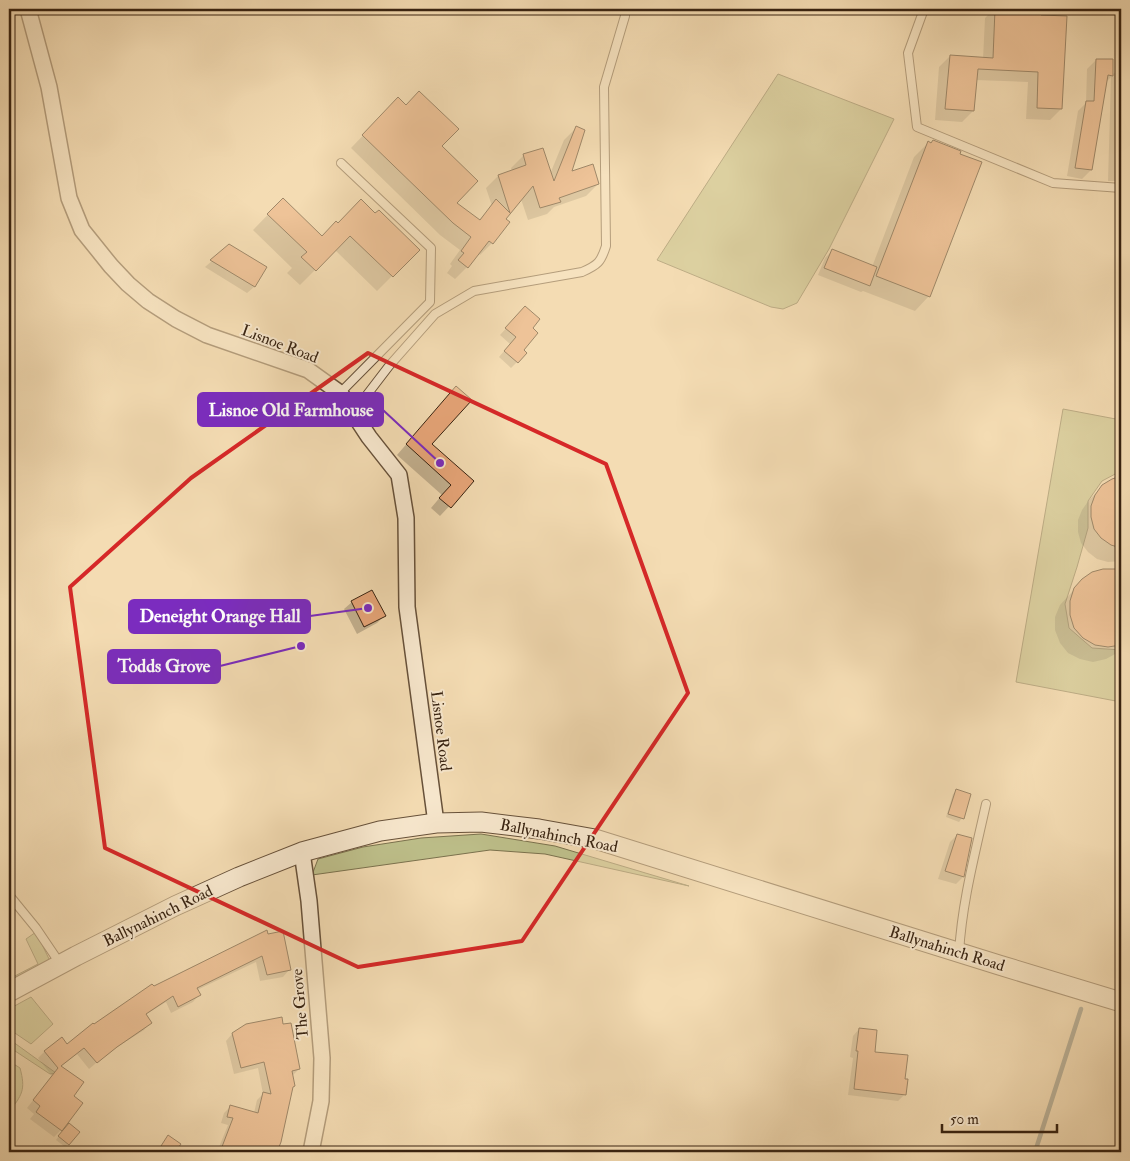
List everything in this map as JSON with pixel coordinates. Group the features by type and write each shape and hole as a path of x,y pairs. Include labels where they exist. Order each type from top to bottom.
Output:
{"street":[{"name":"Lisnoe Road","path":"28,9 49,87 69,198 82,230 128,284 148,301 176,320 207,335 308,370 340,394 369,437 399,475 406,518 407,606 436,823"},
{"name":"Ballynahinch Road","path":"9,992 183,903 239,877 302,852 380,831 436,823 481,822 539,828 595,839 1121,1002"},
{"name":"The Grove","path":"302,852 309,901 322,1058 321,1101 311,1152"}],"lane":[{"path":"924,9 908,53 917,127 1053,183 1121,188"},
{"path":"353,413 389,366 435,314 474,291 582,272 593,268 602,259 606,246 604,87 625,16"},
{"path":"340,394 430,302 431,248 341,163"},
{"path":"959,953 960,927 964,902 986,804"},
{"path":"9,895 36,928 60,965"}],"highlighted area":[{"path":"368,353 606,464 688,693 522,941 358,967 105,848 70,587 191,478"}],"green space":[{"path":"778,74 894,119 829,249 797,303 783,309 771,307 657,260"},
{"path":"1063,409 1121,420 1121,472 1102,481 1088,501 1088,528 1065,604 1069,628 1092,648 1121,650 1121,702 1016,682"},
{"path":"481,834 555,846 689,886 545,854 490,850 312,875 318,859 363,847 421,838"},
{"path":"36,932 49,959 38,969 9,985 9,979 38,964 26,939"},
{"path":"31,997 53,1024 31,1044 9,1029 9,1009"},
{"path":"9,1039 56,1073 50,1074 9,1047"},
{"path":"9,1061 20,1068 23,1087 20,1096 9,1112"}],"building":[{"path":"995,9 1041,9 1041,15 1067,16 1062,109 1037,108 1038,72 978,69 974,111 945,109 950,55 993,58"},
{"path":"1096,59 1113,59 1113,76 1108,75 1092,170 1075,168 1086,101 1094,101"},
{"path":"419,91 459,129 442,146 478,181 457,203 480,220 496,199 510,213 498,175 526,165 523,154 543,148 554,181 576,126 585,130 572,171 593,164 599,184 559,198 561,202 540,208 533,186 506,219 510,222 493,244 489,241 468,268 458,260 464,253 461,251 471,237 453,223 362,135 398,97 406,105"},
{"path":"933,140 961,151 960,154 982,162 930,297 876,276 928,141 931,143"},
{"path":"283,198 322,236 336,221 338,223 361,199 375,213 379,210 420,250 393,277 350,236 316,271 301,257 307,252 267,214"},
{"path":"229,244 267,267 255,287 210,260"},
{"path":"832,249 877,267 870,286 824,268"},
{"path":"525,306 540,319 533,328 538,333 524,350 527,353 518,363 504,351 516,337 505,328"},
{"path":"456,386 472,400 432,444 474,481 451,508 439,498 451,485 406,444"},
{"path":"1121,476 1121,548 1111,545 1101,538 1094,529 1091,506 1095,495 1102,485"},
{"path":"1103,569 1121,569 1121,645 1108,647 1095,645 1083,638 1074,628 1070,615 1070,601 1074,588 1092,572"},
{"path":"372,590 386,616 364,627 351,601"},
{"path":"956,789 971,794 964,819 948,814"},
{"path":"957,834 972,838 964,877 945,871"},
{"path":"267,930 268,934 283,931 291,970 267,975 262,956 197,988 201,995 178,1007 173,996 146,1014 152,1023 97,1063 84,1048 61,1066 84,1082 74,1096 83,1103 62,1131 36,1112 40,1106 33,1100 58,1068 44,1051 62,1037 67,1044 93,1023 152,984 154,986"},
{"path":"282,1017 283,1024 291,1023 300,1069 292,1071 295,1086 293,1087 277,1152 220,1152 233,1118 227,1117 230,1105 258,1113 263,1092 271,1094 264,1062 241,1068 232,1033 246,1024"},
{"path":"859,1028 877,1030 875,1052 908,1055 905,1079 908,1079 906,1095 854,1089"},
{"path":"69,1123 80,1132 69,1145 58,1136"},
{"path":"168,1135 181,1144 175,1152 171,1152 161,1146"}],"waterway":[{"path":"1035,1152 1081,1009"}],"place":[{"name":"Lisnoe Old Farmhouse","path":"440,463"},
{"name":"Deneight Orange Hall","path":"368,608"},
{"name":"Todds Grove","path":"301,646"}]}
